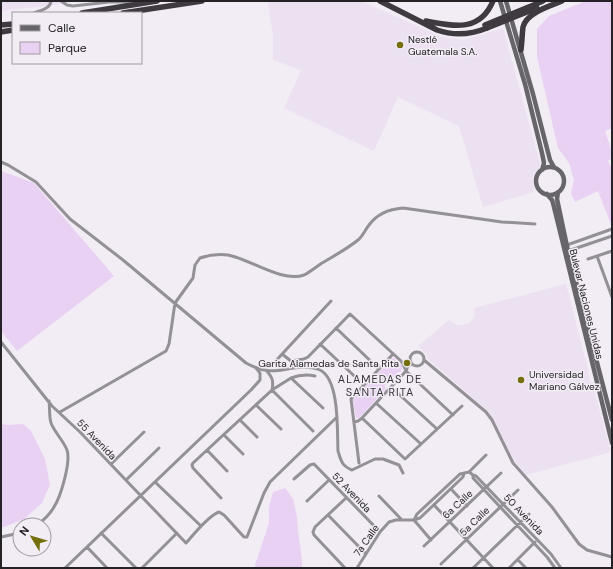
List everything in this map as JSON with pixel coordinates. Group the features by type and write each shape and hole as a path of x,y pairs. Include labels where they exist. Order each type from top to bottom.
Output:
{"highway":[{"path":"88,12 158,1"},
{"path":"130,12 202,1"},
{"path":"380,1 444,33 463,34 474,33 536,6 553,1"},
{"path":"426,21 458,26 466,25 484,16 492,1"},
{"path":"536,6 543,1"},
{"path":"520,50 523,26 528,18 534,13 562,1"},
{"path":"390,2 438,27 450,30 468,30 486,27"},
{"path":"1,26 12,22"},
{"path":"1,32 12,30"}],"main road":[{"path":"500,1 525,84 542,153 544,163 536,180 537,184 540,191 547,194 553,194 558,192 562,187 564,178 561,172 554,167 550,160 533,94 506,1"},
{"path":"542,170 548,167 554,167"},
{"name":"Bulevar Naciones Unidas","path":"558,192 557,200 568,251 612,420"},
{"name":"Bulevar Naciones Unidas","path":"547,194 553,203 612,444"}],"street":[{"path":"37,12 48,8 51,1"},
{"path":"61,1 67,6 109,2 137,4"},
{"path":"1,162 36,182 70,218 246,362 256,368 273,372 304,366 321,370 329,378 335,398 338,451 345,467 352,470 376,459 383,459 399,465 403,473"},
{"path":"60,412 166,351 169,344 175,303 193,278 196,265 200,258 227,255 241,258 284,275 293,276 304,274 359,239 378,216 395,209 403,208 502,222 535,224"},
{"path":"567,245 612,229"},
{"path":"568,251 612,236"},
{"path":"588,259 612,251"},
{"path":"597,256 612,298"},
{"path":"272,364 331,302"},
{"path":"282,354 291,361 305,359 350,314 402,362 406,371 453,415"},
{"path":"336,328 379,369"},
{"name":"55 Avenida","path":"1,342 52,406 80,432 186,543 201,526"},
{"path":"320,344 364,385"},
{"path":"402,362 411,358 413,354 417,353 423,355 424,360 486,412 492,420 513,463 552,507 579,544 587,550 612,557"},
{"path":"359,463 351,399 393,354"},
{"path":"411,358 412,364"},
{"path":"422,364 424,360"},
{"path":"354,422 359,421 406,371 408,366 412,364"},
{"path":"412,364 417,366 422,364 431,365"},
{"path":"65,568 251,390 259,381 260,373 256,368"},
{"path":"266,370 274,383 272,390"},
{"path":"221,498 193,468 193,463 272,390 291,378 307,375 315,376"},
{"path":"291,378 323,408"},
{"path":"391,387 437,429"},
{"path":"272,390 314,431"},
{"path":"46,517 54,507 61,493 66,477 68,460 68,451 51,422 49,402"},
{"path":"376,403 421,444"},
{"path":"256,405 281,429"},
{"path":"362,418 405,459 462,406"},
{"path":"155,482 201,526 219,512 224,515 244,537 247,537 264,493 270,482 337,417"},
{"path":"240,420 257,437"},
{"path":"111,464 144,432"},
{"path":"224,435 243,454"},
{"path":"126,480 159,448"},
{"path":"208,450 227,471"},
{"path":"414,520 417,514 460,474 469,472 486,455"},
{"name":"52 Avenida","path":"294,479 313,464 380,532"},
{"name":"50 Avenida","path":"469,472 476,476 500,507 547,557 555,568"},
{"path":"379,496 401,519 414,520 420,518 434,505 463,477 464,473"},
{"name":"6a Calle","path":"424,546 502,473"},
{"path":"307,501 329,480"},
{"name":"50 Avenida","path":"486,488 504,504 538,540 561,568"},
{"path":"451,489 467,506"},
{"name":"5a Calle","path":"441,564 518,490"},
{"path":"345,568 314,535 313,532 314,528 346,498"},
{"path":"434,505 493,568"},
{"path":"473,568 529,514"},
{"path":"328,515 366,554"},
{"name":"7a Calle","path":"357,568 380,532 390,522 401,519"},
{"path":"414,520 432,540"},
{"path":"102,533 136,568"},
{"path":"142,568 177,533"},
{"path":"1,537 12,535"},
{"path":"509,568 538,540"},
{"path":"87,547 107,568"},
{"path":"518,560 526,568"}],"shaded area":[{"path":"1,1 78,1 1,11"},
{"path":"361,1 440,36 464,40 503,28 540,164 539,169 532,178 534,192 483,207 459,126 398,97 374,151 284,108 301,70 273,60 273,36 268,2"},
{"name":"Universidad Mariano Gálvez","path":"566,284 590,382 592,383 611,452 526,475 513,459 488,411 428,359 426,354 418,346 450,319 452,323 457,325 469,323 475,315 474,308"}],"green space":[{"path":"586,1 612,1 612,128 605,131 612,152 612,158 608,161 612,170 612,227 598,191 575,202 571,194 574,180 569,163 558,148 537,57 537,29 549,16"},
{"path":"1,171 34,183 114,276 17,351 1,331"},
{"path":"392,358 394,358 402,366 401,372 398,372 384,386 386,388 385,390 359,418 356,418 353,400"},
{"path":"1,424 23,424 31,431 45,459 50,485 42,503 26,517 12,517 12,524 1,527"},
{"path":"285,488 293,499 297,517 302,568 256,568 255,565 269,523 269,507 273,492"}],"place":[{"name":"Nestlé Guatemala S.A.","path":"400,45"},
{"name":"Garita Alamedas de Santa Rita","path":"407,363"},
{"name":"Universidad Mariano Gálvez","path":"521,380"}],"district":[{"name":"ALAMEDAS DE SANTA RITA","path":"380,385"}]}
